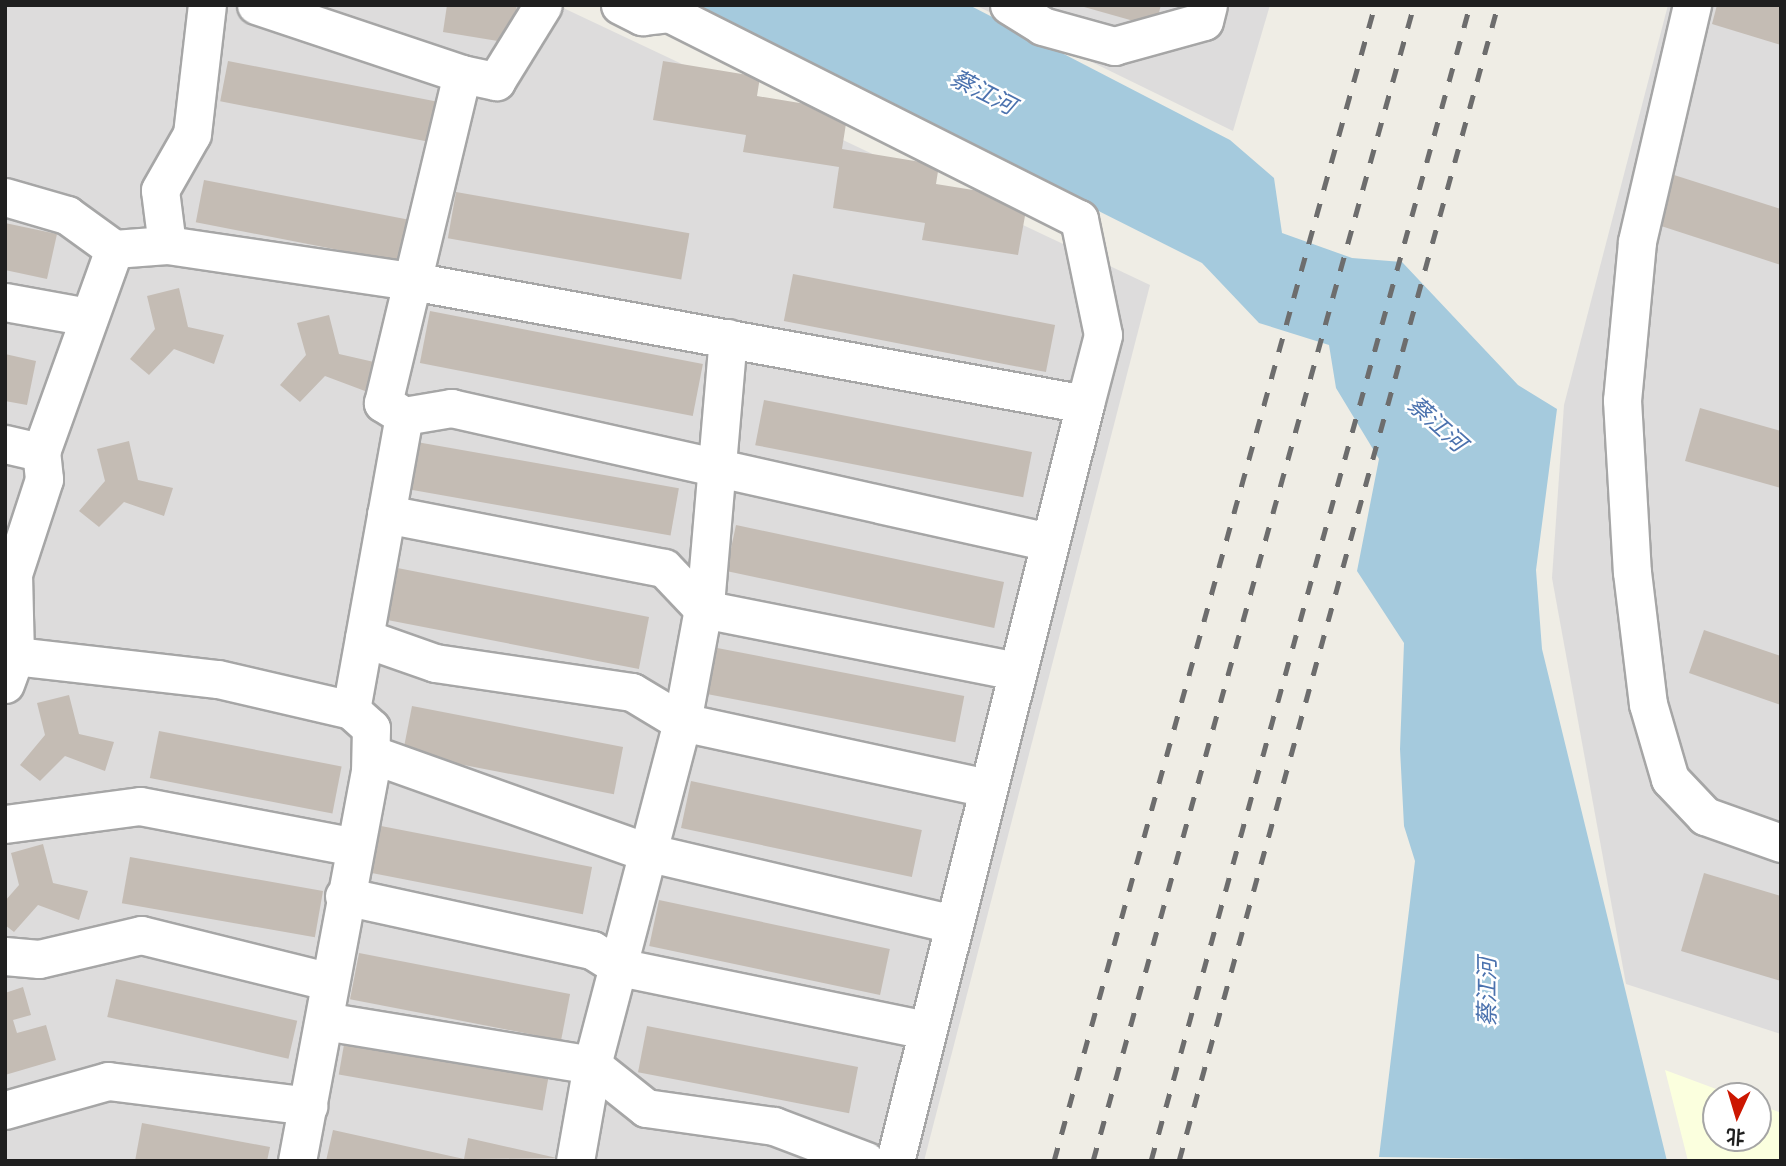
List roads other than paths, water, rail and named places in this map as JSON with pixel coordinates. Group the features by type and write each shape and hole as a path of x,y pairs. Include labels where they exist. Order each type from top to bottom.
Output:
{"lane":[{"path":"167,245 160,190 192,134 207,5"},
{"path":"256,5 462,74 496,81 543,5"},
{"path":"620,5 642,16 669,13 1079,219 1103,335 895,1161"},
{"path":"1009,5 1042,26 1114,46 1204,21 1208,5"},
{"path":"1692,5 1637,242 1622,400 1632,572 1648,704 1670,779 1705,816 1781,843"},
{"path":"462,74 383,403 404,416 451,408 630,444 721,473 1049,542"},
{"path":"5,197 67,215 114,249 167,245 412,281 1085,404"},
{"path":"114,249 41,452 44,479 13,574 10,670 218,679 351,709 371,728 371,754 327,981 324,1020 297,1161"},
{"path":"5,302 88,317"},
{"path":"575,1161 592,1065 682,722 703,609 721,473 728,338"},
{"path":"351,709 404,416"},
{"path":"5,444 41,452"},
{"path":"386,514 664,568 703,609 1017,671"},
{"path":"363,638 435,663 632,692 682,722 987,788"},
{"path":"371,754 646,852 954,925"},
{"path":"5,824 140,806 355,847"},
{"path":"344,895 592,950 619,967 927,1030"},
{"path":"5,956 39,959 141,935 327,981"},
{"path":"324,1020 592,1065 646,1108 774,1126 866,1161"},
{"path":"5,1110 108,1081 308,1106"}],"water":[{"name":"蔡江河","path":"674,5 969,5 1230,140 1274,178 1282,233 1352,258 1402,262 1518,385 1557,409 1536,570 1542,649 1667,1161 1379,1157 1415,861 1404,826 1400,749 1404,643 1357,571 1379,459 1336,388 1329,345 1259,323 1202,263 733,27"}],"railway":[{"path":"1054,1161 1375,5"},
{"path":"1093,1161 1414,5"},
{"path":"1151,1161 1470,5"},
{"path":"1179,1161 1498,5"}]}
